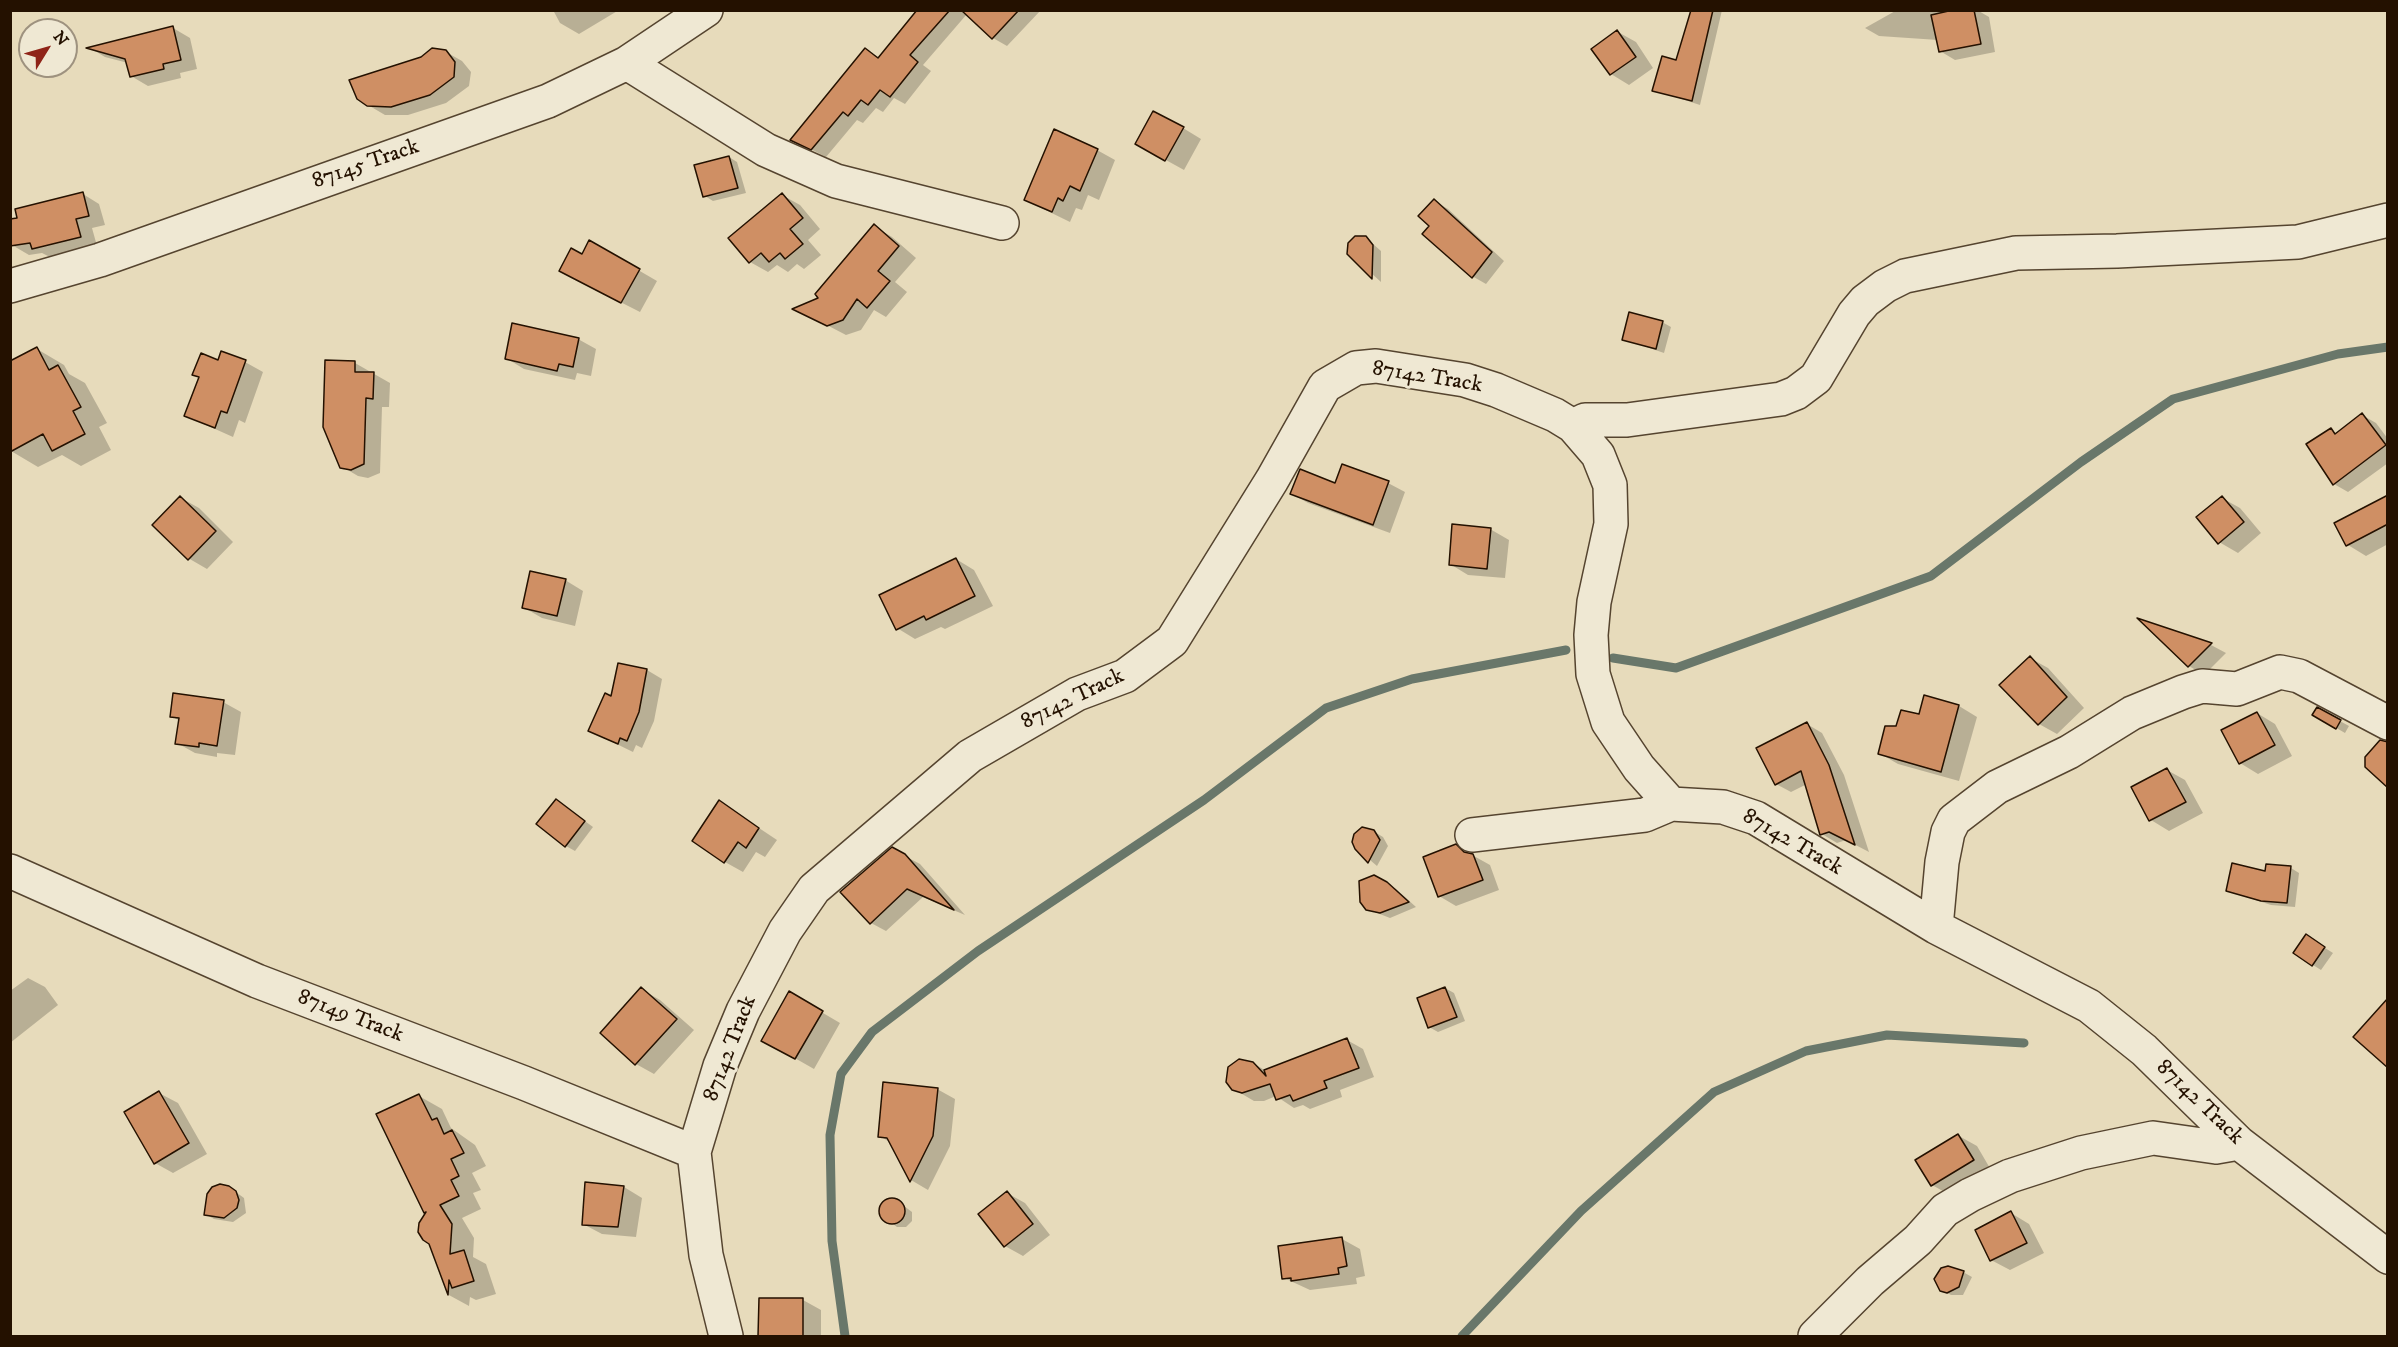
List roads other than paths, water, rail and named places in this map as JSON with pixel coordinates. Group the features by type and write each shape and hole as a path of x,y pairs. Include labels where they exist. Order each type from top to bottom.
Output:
{"street":[{"name":"87145 Track","path":"10,286 100,260 548,101 627,63 706,10"},
{"path":"627,63 766,150 836,181 1002,224"},
{"path":"1573,426 1585,420 1627,420 1781,399 1796,393 1816,378 1854,314 1865,301 1885,286 1905,276 2016,254 2298,242 2388,220"},
{"name":"87142 Track","path":"726,1336 706,1255 694,1152 720,1066 743,1011 785,931 814,889 970,756 1077,694 1125,676 1172,641 1272,480 1325,386 1356,368 1376,366 1475,383 1555,415 1573,426 1598,455 1610,485 1611,524 1594,602 1591,635 1593,674 1608,722 1639,768 1671,804 1723,807 1756,818 1936,927 2089,1006 2144,1050 2239,1143 2388,1257"},
{"path":"1936,927 1942,862 1948,832 1954,820 1997,787 2069,752 2132,713 2202,686 2237,689 2280,672 2299,676 2388,723"},
{"path":"1472,835 1636,816 1671,804"},
{"name":"87149 Track","path":"10,871 257,981 524,1083 694,1152"},
{"path":"1815,1336 1870,1281 1918,1240 1944,1210 2010,1176 2081,1153 2153,1138 2216,1147 2239,1143"}],"waterway":[{"path":"1613,658 1676,668 1931,576 2081,462 2173,399 2338,354 2388,347"},
{"path":"845,1336 832,1241 830,1135 841,1074 872,1032 978,951 1204,800 1326,708 1412,679 1566,650"},
{"path":"1462,1336 1581,1211 1714,1092 1806,1051 1887,1035 2024,1043"}]}
